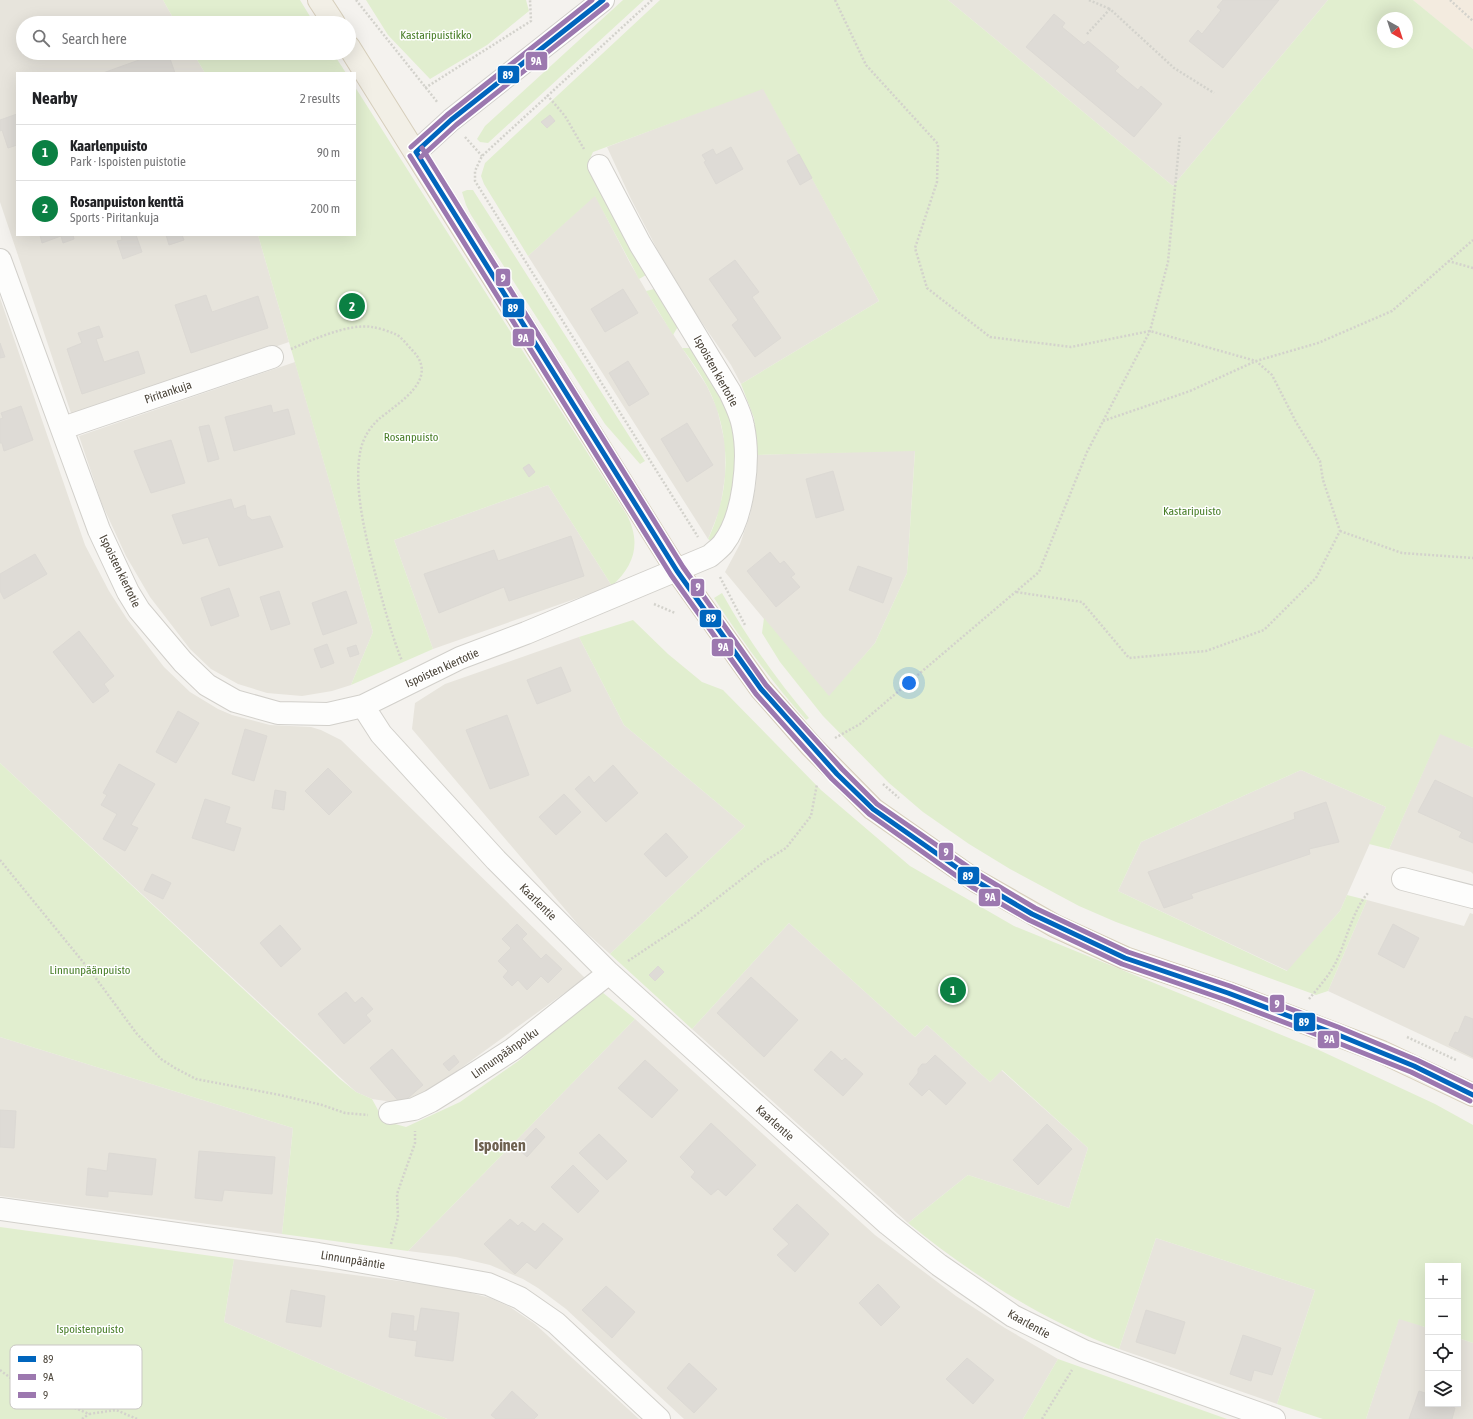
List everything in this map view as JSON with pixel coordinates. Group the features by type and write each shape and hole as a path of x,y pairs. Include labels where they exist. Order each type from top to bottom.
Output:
{"main road":[{"path":"319,0 329,16"},
{"path":"356,58 677,571 761,689 811,746 873,809 970,877 1032,914 1125,958 1228,993 1382,1052 1473,1095"}],"street":[{"path":"416,152 457,116 603,0"},
{"name":"Ispoisten kiertotie","path":"0,260 63,428 99,530 128,592 139,610 183,662 207,685 235,702 278,713 328,714 363,706 460,658 526,633 710,556 723,544 731,530 740,502 746,474 747,457 743,425 730,392 640,244 599,166"},
{"name":"Piritankuja","path":"63,428 272,357"},
{"name":"Kaarlentie","path":"363,706 381,734 496,860 609,973 882,1219 939,1265 1013,1316 1084,1351 1274,1419"},
{"path":"1403,879 1473,897"},
{"name":"Linnunpäänpolku","path":"390,1113 414,1109 431,1101 472,1076 513,1049 609,973"},
{"name":"Linnunpääntie","path":"0,1209 387,1265 488,1284 520,1298 556,1323 659,1419"}],"path":[{"path":"356,0 425,88 531,21 530,0"},
{"path":"652,0 482,156 475,171 475,181 701,542"},
{"path":"835,0 866,65 938,144 937,182 915,248 927,288 990,337 1071,347 1150,331 1256,361 1272,375 1296,422 1320,461 1323,480 1340,531 1316,578 1264,630 1206,651 1129,658 1082,602 1016,592"},
{"path":"1088,0 1110,9 1174,68 1214,93"},
{"path":"1450,0 1473,21"},
{"path":"1087,34 1110,9"},
{"path":"547,95 565,116 584,149 599,166"},
{"path":"834,738 860,724 1039,572 1087,452 1150,331 1168,262 1180,135"},
{"path":"1104,421 1190,391 1256,361 1318,343 1392,311 1448,260 1473,240"},
{"path":"1448,260 1473,268"},
{"path":"272,357 337,330 371,326 397,335 419,357 421,377 416,386 400,404 378,420 367,433 360,453 359,474 360,500 369,547 387,615 411,681"},
{"path":"1340,531 1402,554 1473,558"},
{"path":"719,574 746,626"},
{"path":"829,733 840,743"},
{"path":"609,973 688,921 765,861 786,848 811,816 817,786 811,746"},
{"path":"880,782 904,801"},
{"path":"0,860 92,973 137,1034 161,1059 196,1079 280,1095 345,1113 365,1115 390,1113"},
{"path":"1309,999 1324,981 1335,964 1358,910 1368,893"},
{"path":"1301,996 1313,1000"},
{"path":"1406,1036 1460,1062"},
{"path":"387,1265 398,1217 397,1194 415,1143 414,1109"},
{"path":"1042,1419 1084,1351"},
{"path":"0,1370 10,1378"},
{"path":"77,1409 89,1414"},
{"path":"82,1419 89,1414 116,1410 137,1419"}],"shaded area":[{"path":"0,0 163,0 172,16 16,16 16,60 197,60 204,72 16,72 16,236 258,236 289,342 72,416 0,202"},
{"path":"948,0 1328,0 1173,186"},
{"path":"1413,0 1473,0 1473,49"},
{"path":"763,88 879,301 741,384 731,365 694,311 657,249 631,199 607,147"},
{"path":"595,195 630,263 658,311 707,386 717,408 725,443 725,477 720,509 708,539 528,256"},
{"path":"0,298 85,545 109,591 127,619 164,667 190,692 218,709 232,715 270,725 311,727 321,730 341,740 585,978 432,1089 412,1099 393,1102 372,1099 356,1092 0,763"},
{"path":"295,362 373,632 351,685 332,691 302,696 267,693 238,684 211,669 190,649 150,597 126,556 102,504 79,436"},
{"path":"915,450 907,573 875,643 829,697 725,572 740,544 750,515 756,485 757,455"},
{"path":"548,485 612,586 433,649 394,540"},
{"path":"579,637 624,725 745,826 610,954 581,928 412,729 415,703 445,684"},
{"path":"1440,733 1473,748 1473,874 1471,872 1389,849"},
{"path":"1301,770 1386,807 1340,911 1288,971 1118,891 1141,842"},
{"path":"1367,900 1464,926 1470,913 1473,914 1473,1059 1328,991"},
{"path":"789,923 915,1037 927,1025 990,1082 1001,1070 1088,1148 1069,1208 968,1175 908,1223 692,1029"},
{"path":"635,1019 875,1235 956,1296 1005,1328 1058,1359 1023,1419 684,1419 566,1309 538,1288 523,1279 490,1265 456,1257 408,1251"},
{"path":"0,1037 293,1128 282,1234 0,1196"},
{"path":"1156,1238 1315,1290 1277,1404 1119,1349"},
{"path":"234,1259 452,1288 490,1298 510,1307 535,1324 639,1419 447,1419 224,1322"},
{"path":"1399,1318 1425,1327 1425,1407 1461,1407 1461,1339 1473,1343 1473,1419 1366,1419"}],"green space":[{"path":"163,0 300,0 310,16 172,16"},
{"name":"Kastaripuistikko","path":"366,0 526,0 529,11 487,45 430,79 388,35"},
{"path":"623,0 644,0 488,143 480,142 477,139 485,126"},
{"name":"Kastaripuisto","path":"660,0 948,0 1173,186 1328,0 1413,0 1473,49 1473,748 1440,734 1389,849 1369,844 1386,807 1301,770 1141,842 1118,891 1287,971 1340,911 1347,895 1367,900 1328,991 1316,995 1116,922 1079,906 1010,869 969,844 923,812 889,783 823,716 780,662 762,633 764,618 829,696 875,643 907,573 915,451 757,455 754,418 741,384 879,301 763,89 593,152 587,165 646,275 639,279 595,196 528,256 484,184 481,176 485,163"},
{"path":"197,60 338,60 345,72 204,72"},
{"name":"Rosanpuisto","path":"356,89 627,515 634,535 631,562 620,578 612,586 548,485 394,540 433,649 351,685 373,632 258,236 356,236"},
{"path":"473,190 645,461 640,464 605,424 471,215 462,192"},
{"path":"654,289 659,290 680,323 673,335 646,291"},
{"path":"682,348 691,348 727,402 738,455 730,507 718,535 711,541 708,539 716,521 721,502 726,462 721,423 707,386"},
{"path":"722,593 762,658 809,718 806,720 793,706 735,630 714,598"},
{"path":"633,620 668,654 702,682 723,690 821,790 910,866 1014,926 1321,1051 1435,1104 1473,1125 1473,1343 1461,1339 1461,1263 1425,1263 1425,1327 1399,1319 1366,1419 1323,1419 1277,1404 1315,1290 1156,1238 1119,1349 1090,1337 1035,1310 957,1261 932,1242 908,1223 968,1175 1069,1208 1088,1148 1002,1070 990,1082 927,1025 915,1037 789,923 692,1029 610,954 745,826 624,725 579,637"},
{"name":"Linnunpäänpuisto","path":"0,763 340,1079 356,1092 372,1099 384,1121 406,1127 460,1102 521,1059 573,1014 602,992 635,1019 408,1251 282,1234 293,1128 0,1037"},
{"name":"Ispoistenpuisto","path":"0,1227 234,1259 224,1322 447,1419 0,1419"},
{"path":"1058,1359 1227,1419 1023,1419"}],"building":[{"path":"1223,0 1279,0 1223,68 1189,41 1198,30 1202,34 1221,10 1217,7"},
{"path":"1054,14 1065,23 1062,27 1084,45 1088,41 1119,67 1115,71 1138,90 1141,86 1162,104 1134,137 1026,47"},
{"path":"139,60 170,60 175,72 106,72"},
{"path":"16,114 16,145 8,148 2,130 0,131 0,120"},
{"path":"550,115 555,121 547,128 541,122"},
{"path":"731,147 743,169 716,184 704,162 706,161 702,155 713,149 716,155"},
{"path":"799,154 812,178 800,185 787,161"},
{"path":"40,236 61,236 42,243"},
{"path":"61,236 73,236 74,239 63,243"},
{"path":"121,236 136,236 142,252 123,259 117,241 122,240"},
{"path":"166,236 182,236 184,240 169,245"},
{"path":"735,260 759,292 752,297 781,338 755,357 732,325 738,320 709,279"},
{"path":"623,289 638,313 605,332 591,309"},
{"path":"206,295 212,312 258,296 268,328 191,353 175,305"},
{"path":"99,326 103,337 96,339 104,362 138,351 145,373 82,394 67,349 82,343 78,333"},
{"path":"0,343 5,357 0,358"},
{"path":"628,361 649,394 629,406 609,373"},
{"path":"271,405 273,413 288,409 295,434 234,451 225,417"},
{"path":"21,406 33,440 4,451 2,443 0,443 0,419 3,418 1,413"},
{"path":"687,423 713,465 687,482 661,439"},
{"path":"209,425 219,459 208,462 199,427"},
{"path":"171,440 185,483 151,493 134,451"},
{"path":"529,464 535,472 529,477 523,468"},
{"path":"833,471 844,510 816,518 806,479"},
{"path":"231,499 234,509 245,505 247,516 252,520 270,516 283,547 219,566 208,537 183,544 172,515"},
{"path":"571,536 584,576 509,601 504,587 439,613 424,574 494,550 498,561"},
{"path":"770,552 780,564 784,561 795,574 791,577 800,587 776,607 747,571"},
{"path":"35,554 47,574 4,599 0,591 0,574"},
{"path":"858,566 892,578 883,603 849,590"},
{"path":"229,588 239,616 211,626 201,598"},
{"path":"279,591 290,624 271,630 260,597"},
{"path":"346,591 357,623 323,635 312,603"},
{"path":"79,631 114,676 104,684 109,691 93,703 53,652"},
{"path":"327,644 334,663 321,668 314,649"},
{"path":"356,645 359,654 350,657 347,648"},
{"path":"561,667 571,691 537,704 527,680"},
{"path":"178,711 199,723 176,763 156,752"},
{"path":"507,715 529,775 490,789 466,730"},
{"path":"245,729 267,736 254,781 232,774"},
{"path":"119,764 155,784 131,825 138,828 125,851 103,839 117,814 101,805 107,795 103,793"},
{"path":"613,765 638,793 606,822 575,789 589,776 594,783"},
{"path":"328,768 352,792 329,815 305,791"},
{"path":"1435,780 1473,798 1473,843 1459,837 1462,832 1418,812"},
{"path":"275,790 286,792 284,810 272,808"},
{"path":"564,794 581,812 556,835 539,817"},
{"path":"205,799 230,807 225,823 241,828 234,851 192,838"},
{"path":"1326,802 1339,842 1309,849 1310,854 1191,894 1193,898 1164,908 1148,872 1295,819 1294,813"},
{"path":"666,833 688,857 666,877 644,854"},
{"path":"152,874 171,883 163,899 144,890"},
{"path":"517,924 527,934 522,939 541,959 546,954 562,969 548,983 541,976 527,990 518,980 512,986 503,977 508,971 498,961 511,948 502,939"},
{"path":"1393,924 1419,938 1404,968 1378,954"},
{"path":"280,925 301,949 281,967 260,943"},
{"path":"658,966 664,972 655,981 649,975"},
{"path":"751,977 798,1020 764,1057 717,1013"},
{"path":"346,992 355,1003 362,997 373,1009 366,1015 371,1021 344,1044 318,1014"},
{"path":"1465,1016 1473,1019 1473,1057 1449,1045 1455,1032 1458,1033"},
{"path":"392,1049 423,1085 401,1104 370,1068"},
{"path":"831,1051 842,1061 845,1058 863,1074 843,1096 814,1070"},
{"path":"454,1055 459,1062 449,1071 443,1064"},
{"path":"935,1055 966,1083 946,1105 929,1089 922,1096 909,1084 918,1073 918,1069 922,1064 926,1064"},
{"path":"645,1060 678,1090 652,1118 618,1088"},
{"path":"0,1110 16,1111 14,1148 0,1147"},
{"path":"711,1123 756,1165 726,1196 718,1189 711,1195 691,1177 695,1172 680,1157"},
{"path":"1047,1124 1072,1149 1038,1185 1013,1160"},
{"path":"536,1128 545,1137 527,1157 517,1148"},
{"path":"599,1134 627,1161 607,1180 579,1153"},
{"path":"199,1151 275,1157 272,1194 224,1190 222,1201 195,1198"},
{"path":"109,1153 156,1159 152,1195 108,1191 108,1197 86,1195 88,1168 107,1171"},
{"path":"573,1165 599,1191 578,1213 551,1187"},
{"path":"797,1204 829,1234 795,1272 777,1255 789,1244 773,1229"},
{"path":"510,1219 518,1226 522,1222 535,1232 543,1223 563,1239 536,1269 527,1262 515,1274 484,1244"},
{"path":"878,1284 900,1307 881,1326 859,1303"},
{"path":"606,1286 635,1312 612,1338 582,1310"},
{"path":"291,1290 325,1296 321,1327 286,1322"},
{"path":"421,1308 459,1313 453,1361 415,1356 417,1341 389,1337 392,1313 414,1316 413,1331 417,1331"},
{"path":"1146,1310 1185,1322 1175,1354 1136,1342"},
{"path":"1243,1335 1281,1348 1272,1375 1254,1370 1251,1381 1230,1374"},
{"path":"967,1358 994,1380 973,1404 946,1379"},
{"path":"689,1363 717,1389 694,1413 667,1388"},
{"path":"512,1391 538,1415 534,1419 496,1419 491,1415"},
{"path":"1419,1391 1425,1393 1425,1407 1455,1408 1452,1419 1409,1419"}],"transit line":[{"name":"9","path":"411,147 447,115 592,0"},
{"name":"89","path":"416,152 451,120 603,0"},
{"name":"9A","path":"421,157 456,125 607,5"},
{"name":"9","path":"422,148 683,567 766,685 842,769 877,804 980,875 1035,908 1128,952 1230,986 1338,1027 1417,1060 1473,1087"},
{"name":"89","path":"416,152 677,571 761,689 837,774 873,809 976,881 1032,914 1125,958 1228,993 1336,1034 1414,1066 1473,1095"},
{"name":"9A","path":"410,156 671,575 756,694 832,779 869,814 972,887 1029,920 1122,964 1226,1000 1333,1041 1411,1072 1470,1101"}],"place":[{"name":"Rosanpuiston kenttä","path":"352,306"},
{"name":"Kaarlenpuisto","path":"953,990"}],"district":[{"name":"Ispoinen","path":"500,1145"}]}
